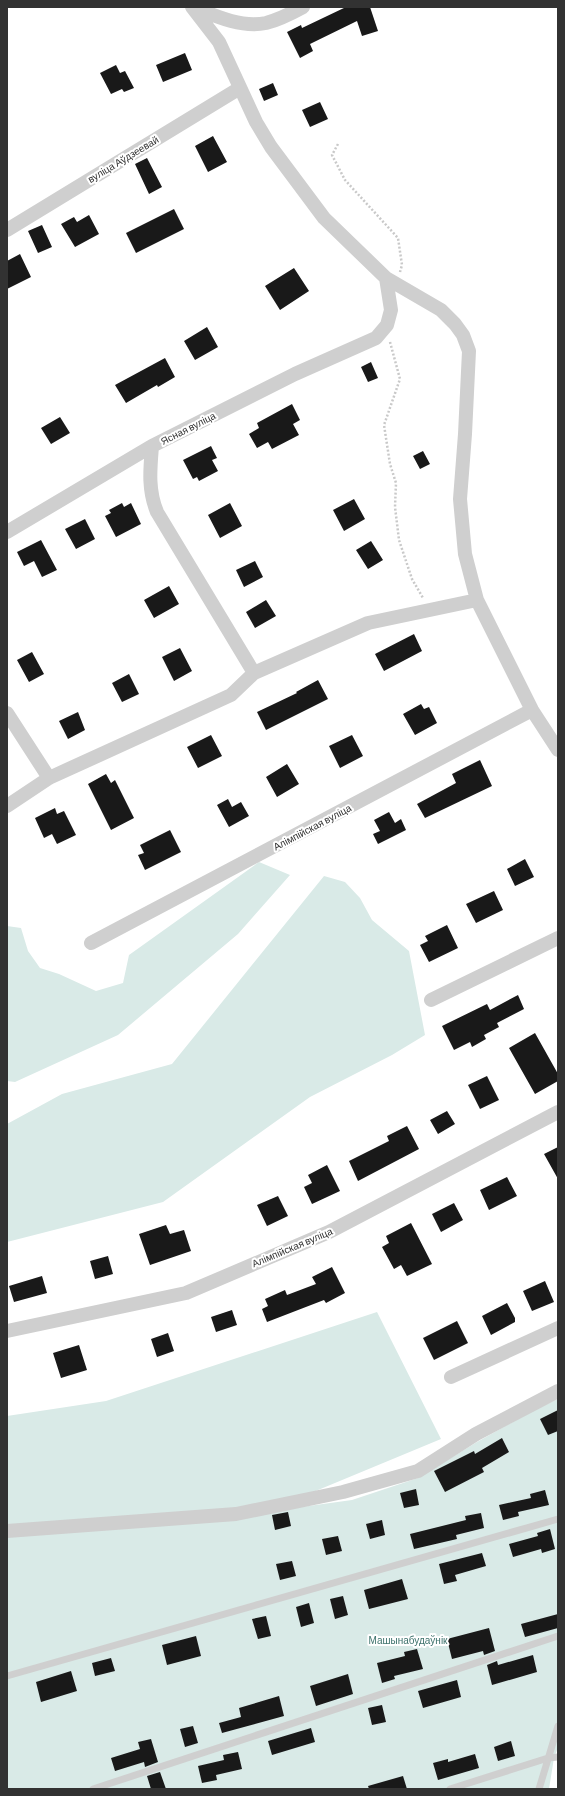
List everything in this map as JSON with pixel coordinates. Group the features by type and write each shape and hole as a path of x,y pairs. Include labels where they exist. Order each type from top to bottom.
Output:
{"street":[{"path":"192,7 222,19 245,23 266,23 303,7"},
{"path":"192,7 219,42 256,122 271,147 324,218 391,281 441,310 463,335 469,350 460,499 465,554 477,600 532,710 558,750"},
{"name":"вуліца Аўдзеевай","path":"7,230 240,88"},
{"path":"387,325 391,310 391,281"},
{"name":"Ясная вуліца","path":"7,532 152,446 295,374 376,338 387,325"},
{"path":"152,446 150,483 152,499 158,512 254,673"},
{"path":"7,806 49,778 231,695 254,673 368,623 477,600"},
{"name":"Алімпійская вуліца","path":"91,943 532,710"},
{"path":"7,713 49,778"},
{"path":"431,1000 558,938"},
{"name":"Алімпійская вуліца","path":"7,1330 186,1293 329,1232 558,1112"},
{"path":"451,1377 558,1328"},
{"path":"7,1531 236,1514 343,1492 418,1471 476,1434 558,1391"}],"lane":[{"path":"7,1676 558,1519"},
{"path":"93,1789 558,1636"},
{"path":"540,1789 558,1726"},
{"path":"450,1789 548,1758 558,1757"}],"path":[{"path":"338,144 332,155 345,180 398,238 402,265 391,281"},
{"path":"387,325 400,379 384,425 390,464 396,483 394,507 399,540 412,579 421,596 436,609"}],"green space":[{"path":"259,862 290,875 238,934 118,1035 15,1082 7,1081 7,926 21,928 28,951 40,968 59,974 96,991 123,983 129,955"},
{"path":"324,876 345,882 360,898 372,920 409,951 425,1035 392,1055 310,1097 163,1202 7,1242 7,1124 62,1094 172,1064"},
{"name":"Машынабудаўнік","path":"377,1312 441,1439 265,1512 352,1500 418,1478 477,1442 529,1413 558,1399 558,1747 554,1758 549,1789 7,1789 7,1416 106,1401"}],"building":[{"path":"346,7 370,7 378,31 362,36 357,21 310,44 313,51 300,58 287,32 301,25 302,28"},
{"path":"185,53 192,70 163,82 156,65"},
{"path":"116,65 120,73 125,71 134,88 124,92 122,89 111,94 100,73"},
{"path":"273,83 278,95 264,101 259,89"},
{"path":"320,102 328,119 310,127 302,110"},
{"path":"213,136 227,162 208,172 195,146"},
{"path":"147,158 162,187 149,194 135,164"},
{"path":"174,209 184,229 136,253 126,233"},
{"path":"89,215 99,234 75,247 61,224 74,217 77,222"},
{"path":"42,225 52,247 38,253 28,231"},
{"path":"20,254 31,277 7,289 7,261"},
{"path":"294,268 309,291 280,310 265,286"},
{"path":"207,327 218,347 195,360 184,341"},
{"path":"165,358 175,377 158,387 157,385 126,403 115,385"},
{"path":"371,362 378,378 368,382 361,367"},
{"path":"292,404 300,420 293,424 299,435 272,449 268,442 257,448 249,434 259,428 257,423"},
{"path":"60,417 70,433 51,444 41,428"},
{"path":"211,446 217,458 212,460 218,471 199,481 197,477 193,479 183,460"},
{"path":"423,451 430,464 420,469 413,456"},
{"path":"354,499 365,519 344,531 333,510"},
{"path":"122,503 124,507 131,503 141,524 116,537 105,516 111,513 109,510"},
{"path":"230,503 242,526 220,538 208,515"},
{"path":"85,519 95,539 76,549 65,529"},
{"path":"41,540 57,570 42,577 34,561 24,566 17,552"},
{"path":"371,541 383,560 368,569 356,550"},
{"path":"255,561 263,577 244,587 236,570"},
{"path":"169,586 179,604 154,618 144,600"},
{"path":"266,600 276,616 255,628 246,612"},
{"path":"414,634 422,651 384,671 375,654"},
{"path":"180,648 192,671 174,681 162,657"},
{"path":"32,652 44,674 29,682 17,660"},
{"path":"129,674 139,694 122,702 112,683"},
{"path":"318,680 328,699 266,730 257,712 297,693 296,692"},
{"path":"421,704 424,709 429,707 437,723 415,735 403,714"},
{"path":"78,712 85,730 68,739 59,721"},
{"path":"211,735 222,756 198,768 187,747"},
{"path":"352,735 363,756 340,768 329,746"},
{"path":"480,760 492,786 425,818 417,804 456,783 452,774"},
{"path":"287,764 299,784 277,797 266,777"},
{"path":"106,774 111,783 115,780 134,818 111,830 88,784"},
{"path":"228,799 232,807 241,802 249,816 229,827 217,805"},
{"path":"55,808 57,814 64,811 76,835 57,844 52,834 44,838 35,818"},
{"path":"389,812 395,823 401,819 406,830 378,844 373,834 380,831 374,820"},
{"path":"170,830 181,852 145,870 138,855 144,853 140,845"},
{"path":"525,859 534,877 515,886 507,869"},
{"path":"494,891 503,910 476,923 466,904"},
{"path":"447,925 458,948 429,962 420,945 428,941 425,936"},
{"path":"518,995 524,1009 497,1023 499,1027 484,1035 486,1039 472,1047 470,1042 454,1050 442,1026 487,1004 490,1010"},
{"path":"535,1033 558,1074 558,1081 535,1094 509,1048"},
{"path":"487,1076 499,1100 480,1109 468,1085"},
{"path":"447,1111 455,1124 438,1134 430,1120"},
{"path":"407,1126 419,1149 358,1181 349,1161 389,1141 387,1136"},
{"path":"558,1147 558,1179 544,1154"},
{"path":"327,1165 340,1191 312,1204 304,1187 312,1183 308,1175"},
{"path":"507,1177 517,1196 489,1210 480,1190"},
{"path":"278,1196 288,1216 267,1226 257,1205"},
{"path":"454,1203 463,1220 441,1232 432,1214"},
{"path":"411,1223 432,1264 407,1276 401,1265 394,1269 382,1247 389,1243 386,1236"},
{"path":"166,1225 170,1234 184,1230 191,1251 150,1265 139,1234"},
{"path":"108,1256 113,1274 95,1279 90,1261"},
{"path":"332,1267 345,1293 326,1303 324,1300 267,1322 262,1309 268,1306 265,1299 285,1290 287,1295 316,1284 312,1277"},
{"path":"42,1276 47,1293 14,1302 9,1286"},
{"path":"545,1281 554,1302 532,1311 523,1291"},
{"path":"507,1303 515,1318 515,1322 491,1335 482,1316"},
{"path":"232,1310 237,1325 216,1332 211,1317"},
{"path":"457,1321 468,1343 434,1360 423,1338"},
{"path":"168,1333 174,1351 157,1357 151,1339"},
{"path":"79,1345 87,1370 61,1378 53,1353"},
{"path":"558,1410 558,1431 548,1435 540,1419"},
{"path":"502,1438 509,1452 482,1468 484,1472 445,1492 434,1471 474,1451 475,1454"},
{"path":"416,1489 419,1505 404,1508 400,1493"},
{"path":"545,1490 549,1505 518,1512 519,1516 503,1520 499,1505 531,1498 530,1494"},
{"path":"288,1512 291,1526 275,1530 272,1515"},
{"path":"481,1513 484,1528 456,1535 457,1539 414,1549 410,1534 466,1520 465,1516"},
{"path":"382,1520 385,1535 370,1539 366,1524"},
{"path":"550,1529 555,1549 542,1553 541,1549 513,1557 509,1544 538,1536 537,1533"},
{"path":"338,1536 342,1551 326,1555 322,1539"},
{"path":"482,1553 486,1566 455,1575 457,1581 444,1584 439,1564"},
{"path":"292,1561 296,1576 280,1580 276,1564"},
{"path":"402,1579 408,1599 369,1609 364,1590"},
{"path":"343,1596 348,1615 335,1619 330,1599"},
{"path":"309,1603 314,1623 301,1627 296,1607"},
{"path":"558,1614 558,1628 525,1637 521,1624"},
{"path":"266,1616 271,1636 258,1639 252,1619"},
{"path":"489,1628 495,1651 484,1655 483,1651 452,1659 447,1639"},
{"path":"196,1636 201,1656 167,1665 162,1645"},
{"path":"417,1649 423,1669 394,1676 395,1679 382,1683 377,1663 405,1656 404,1652"},
{"path":"533,1655 537,1672 492,1685 487,1665 497,1661 498,1665"},
{"path":"111,1658 115,1671 95,1676 92,1663"},
{"path":"71,1671 77,1691 41,1702 36,1682"},
{"path":"348,1674 353,1694 316,1706 310,1686"},
{"path":"457,1680 461,1697 423,1708 418,1691"},
{"path":"279,1696 284,1716 222,1733 219,1723 241,1717 239,1708"},
{"path":"382,1705 386,1722 372,1725 368,1708"},
{"path":"193,1726 198,1743 185,1747 180,1729"},
{"path":"311,1728 315,1742 272,1755 268,1741"},
{"path":"151,1739 158,1762 145,1767 144,1762 115,1771 111,1758 140,1749 138,1742"},
{"path":"511,1741 515,1756 498,1761 494,1747"},
{"path":"238,1752 242,1769 216,1775 217,1780 202,1783 198,1766 224,1760 223,1755"},
{"path":"475,1754 479,1768 438,1780 433,1763 448,1759 448,1762"},
{"path":"160,1772 166,1789 151,1789 147,1776"},
{"path":"403,1776 407,1789 369,1789 368,1786"}]}
